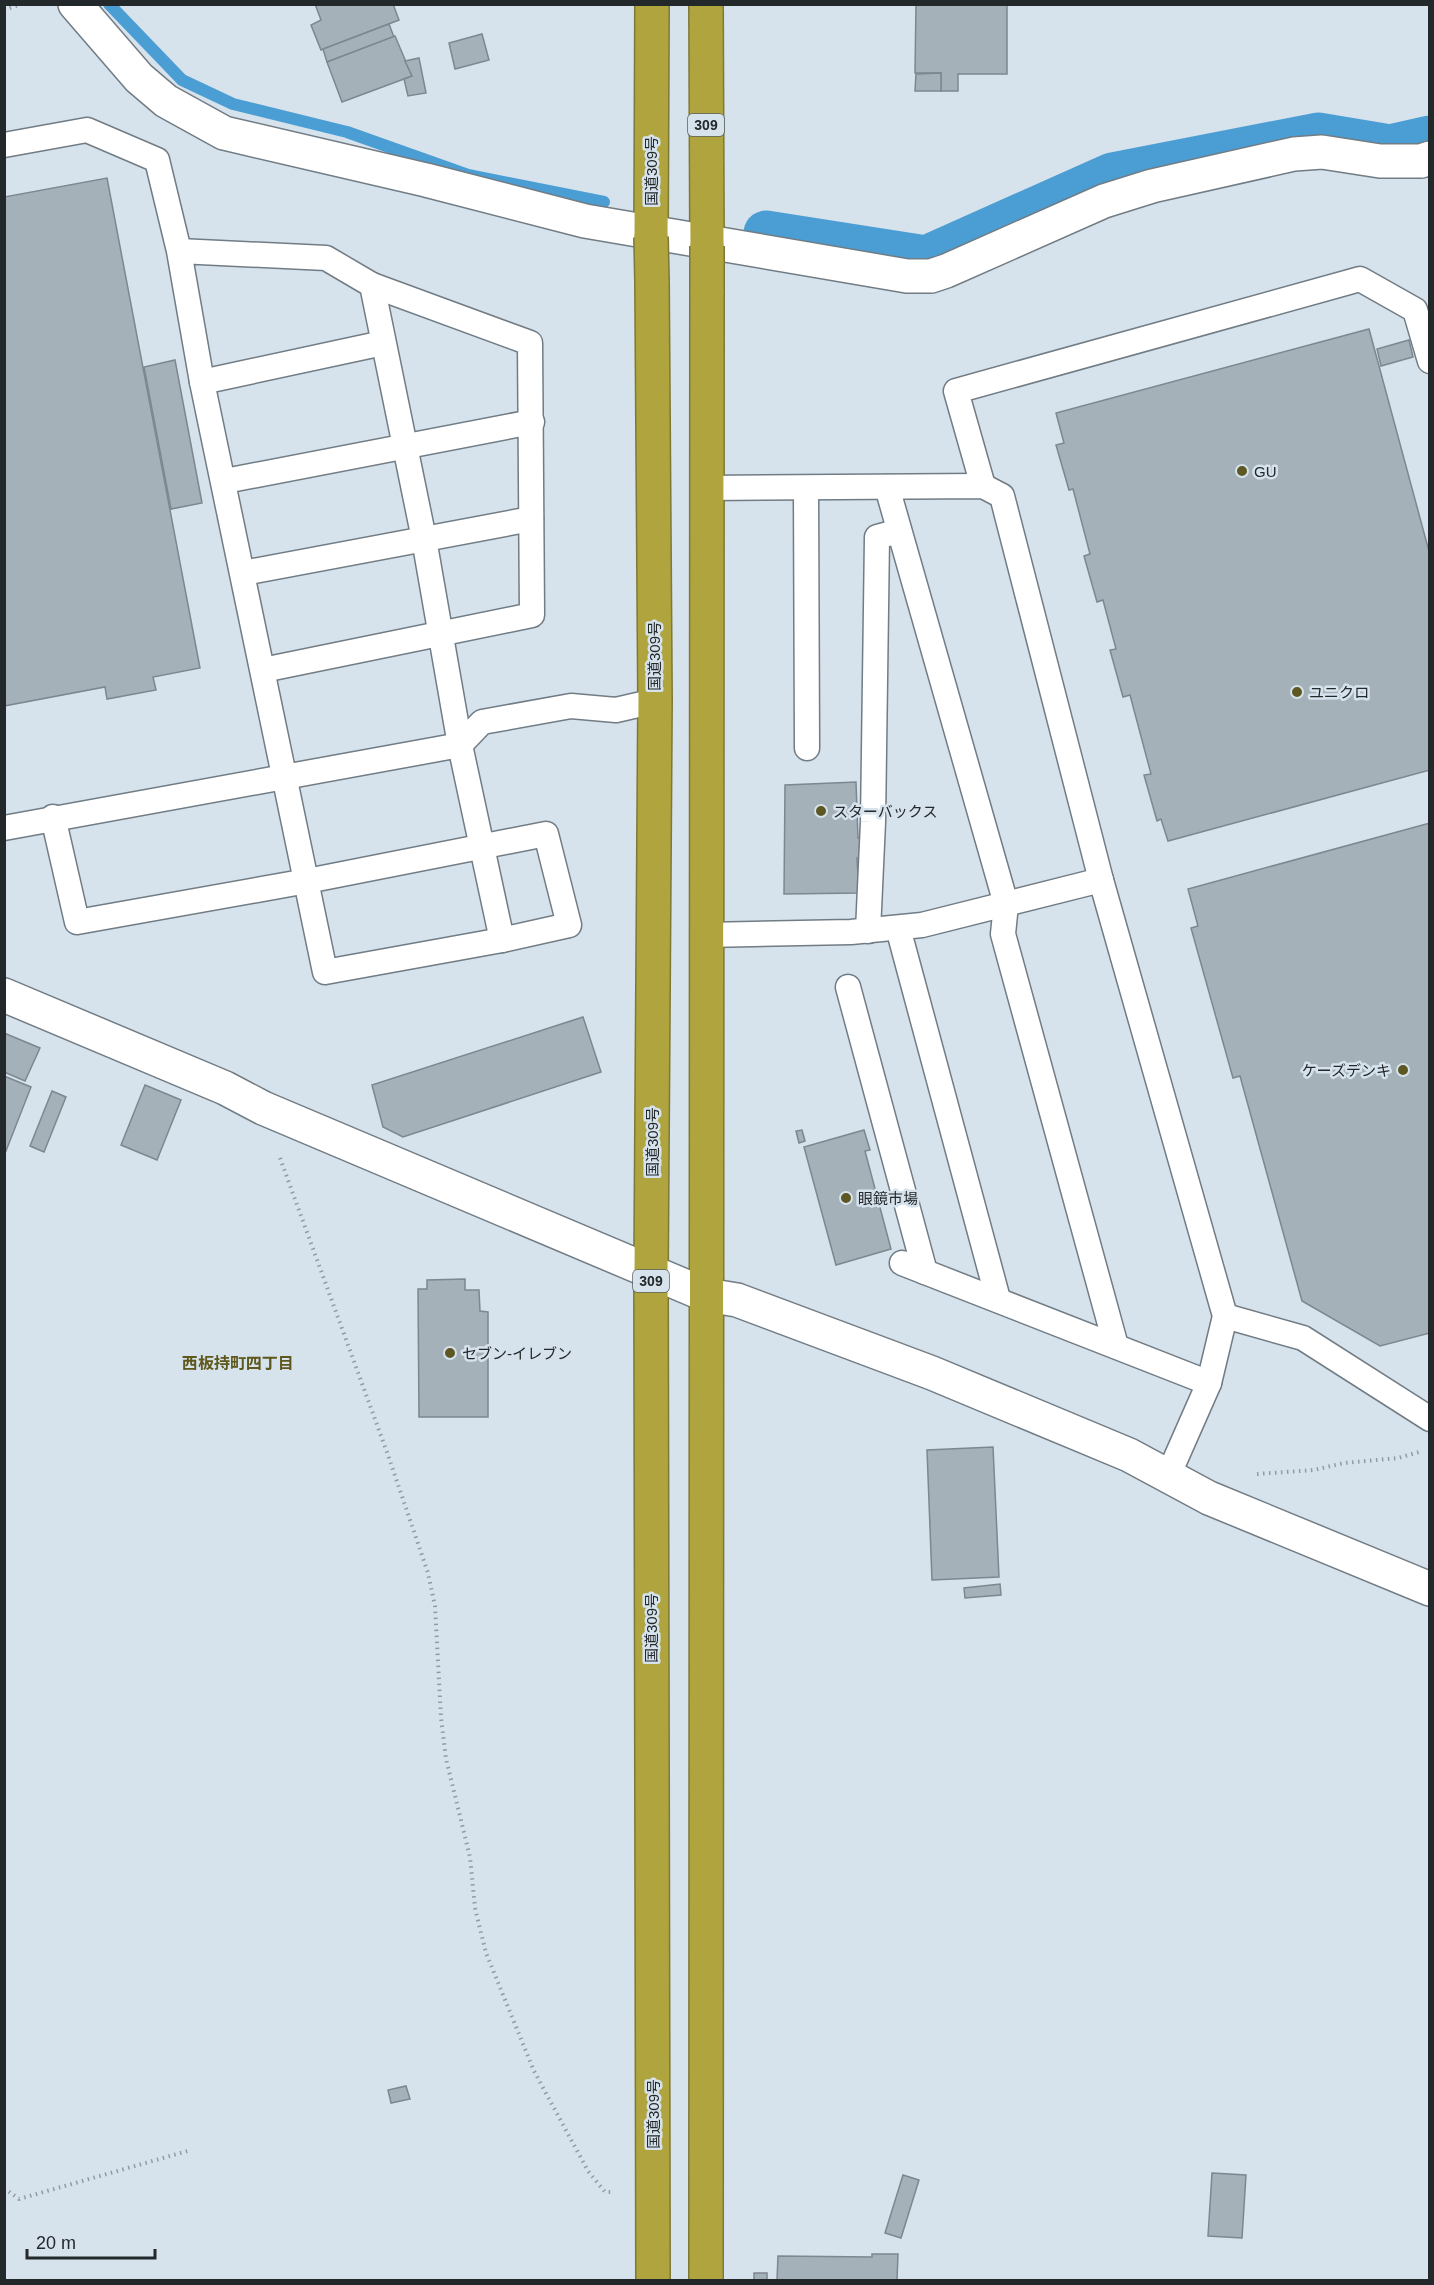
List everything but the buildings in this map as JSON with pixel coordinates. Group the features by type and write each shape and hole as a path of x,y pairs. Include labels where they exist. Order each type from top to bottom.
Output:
{"highway":[{"name":"国道309号","path":"652,4 651,235 655,701 651,1272 653,2280"},
{"name":"309","path":"705,2280 706,4"}],"street":[{"path":"75,4 146,84 166,101 224,133 651,235 907,276 930,276 946,271 1104,201 1152,186 1294,154 1323,152 1380,161 1421,161 1430,158"},
{"path":"4,994 225,1088 263,1108 706,1295 737,1300 932,1373 1129,1455 1209,1498 1430,1589"}],"lane":[{"path":"4,145 87,130 158,160 179,251 202,382 225,481 284,775 307,881 325,972 569,925 546,834 307,881 77,922 53,817"},
{"path":"179,251 326,258 372,285 530,343 532,615 263,669"},
{"path":"983,486 956,391 1360,279 1415,310 1430,361"},
{"path":"372,285 424,539 460,745 502,939"},
{"path":"202,382 383,343"},
{"path":"225,481 532,422"},
{"path":"706,489 983,486 1002,496 1101,880 1225,1316 1209,1383 1168,1476"},
{"path":"887,487 1006,904 1003,934 1116,1346"},
{"path":"806,488 807,748"},
{"path":"243,573 531,519"},
{"path":"868,931 873,810 877,537 899,531"},
{"path":"4,828 53,817 460,745 482,722 571,706 616,710 655,701"},
{"path":"706,935 868,931 922,925 1101,880"},
{"path":"898,927 998,1299"},
{"path":"848,987 925,1272"},
{"path":"902,1263 1209,1383"},
{"path":"1225,1316 1303,1338 1430,1419"}],"path":[{"path":"4,10 21,4"},
{"path":"263,1108 428,1573 435,1606 441,1718 446,1759 470,1857 475,1908 486,1953 534,2071 588,2171 605,2192 653,2192"},
{"path":"1209,1498 1218,1475 1314,1470 1344,1463 1398,1458 1430,1450"},
{"path":"4,2188 19,2199 191,2150"}],"waterway":[{"path":"109,4 182,80 233,104 347,132 468,175 604,202"},
{"path":"766,233 926,258 1112,175 1318,135 1390,147 1430,138"}],"place":[{"name":"GU","path":"1242,471"},
{"name":"ユニクロ","path":"1297,692"},
{"name":"スターバックス","path":"821,811"},
{"name":"ケーズデンキ","path":"1403,1070"},
{"name":"眼鏡市場","path":"846,1198"},
{"name":"セブン-イレブン","path":"450,1353"}],"district":[{"name":"西板持町四丁目","path":"238,1363"}]}
